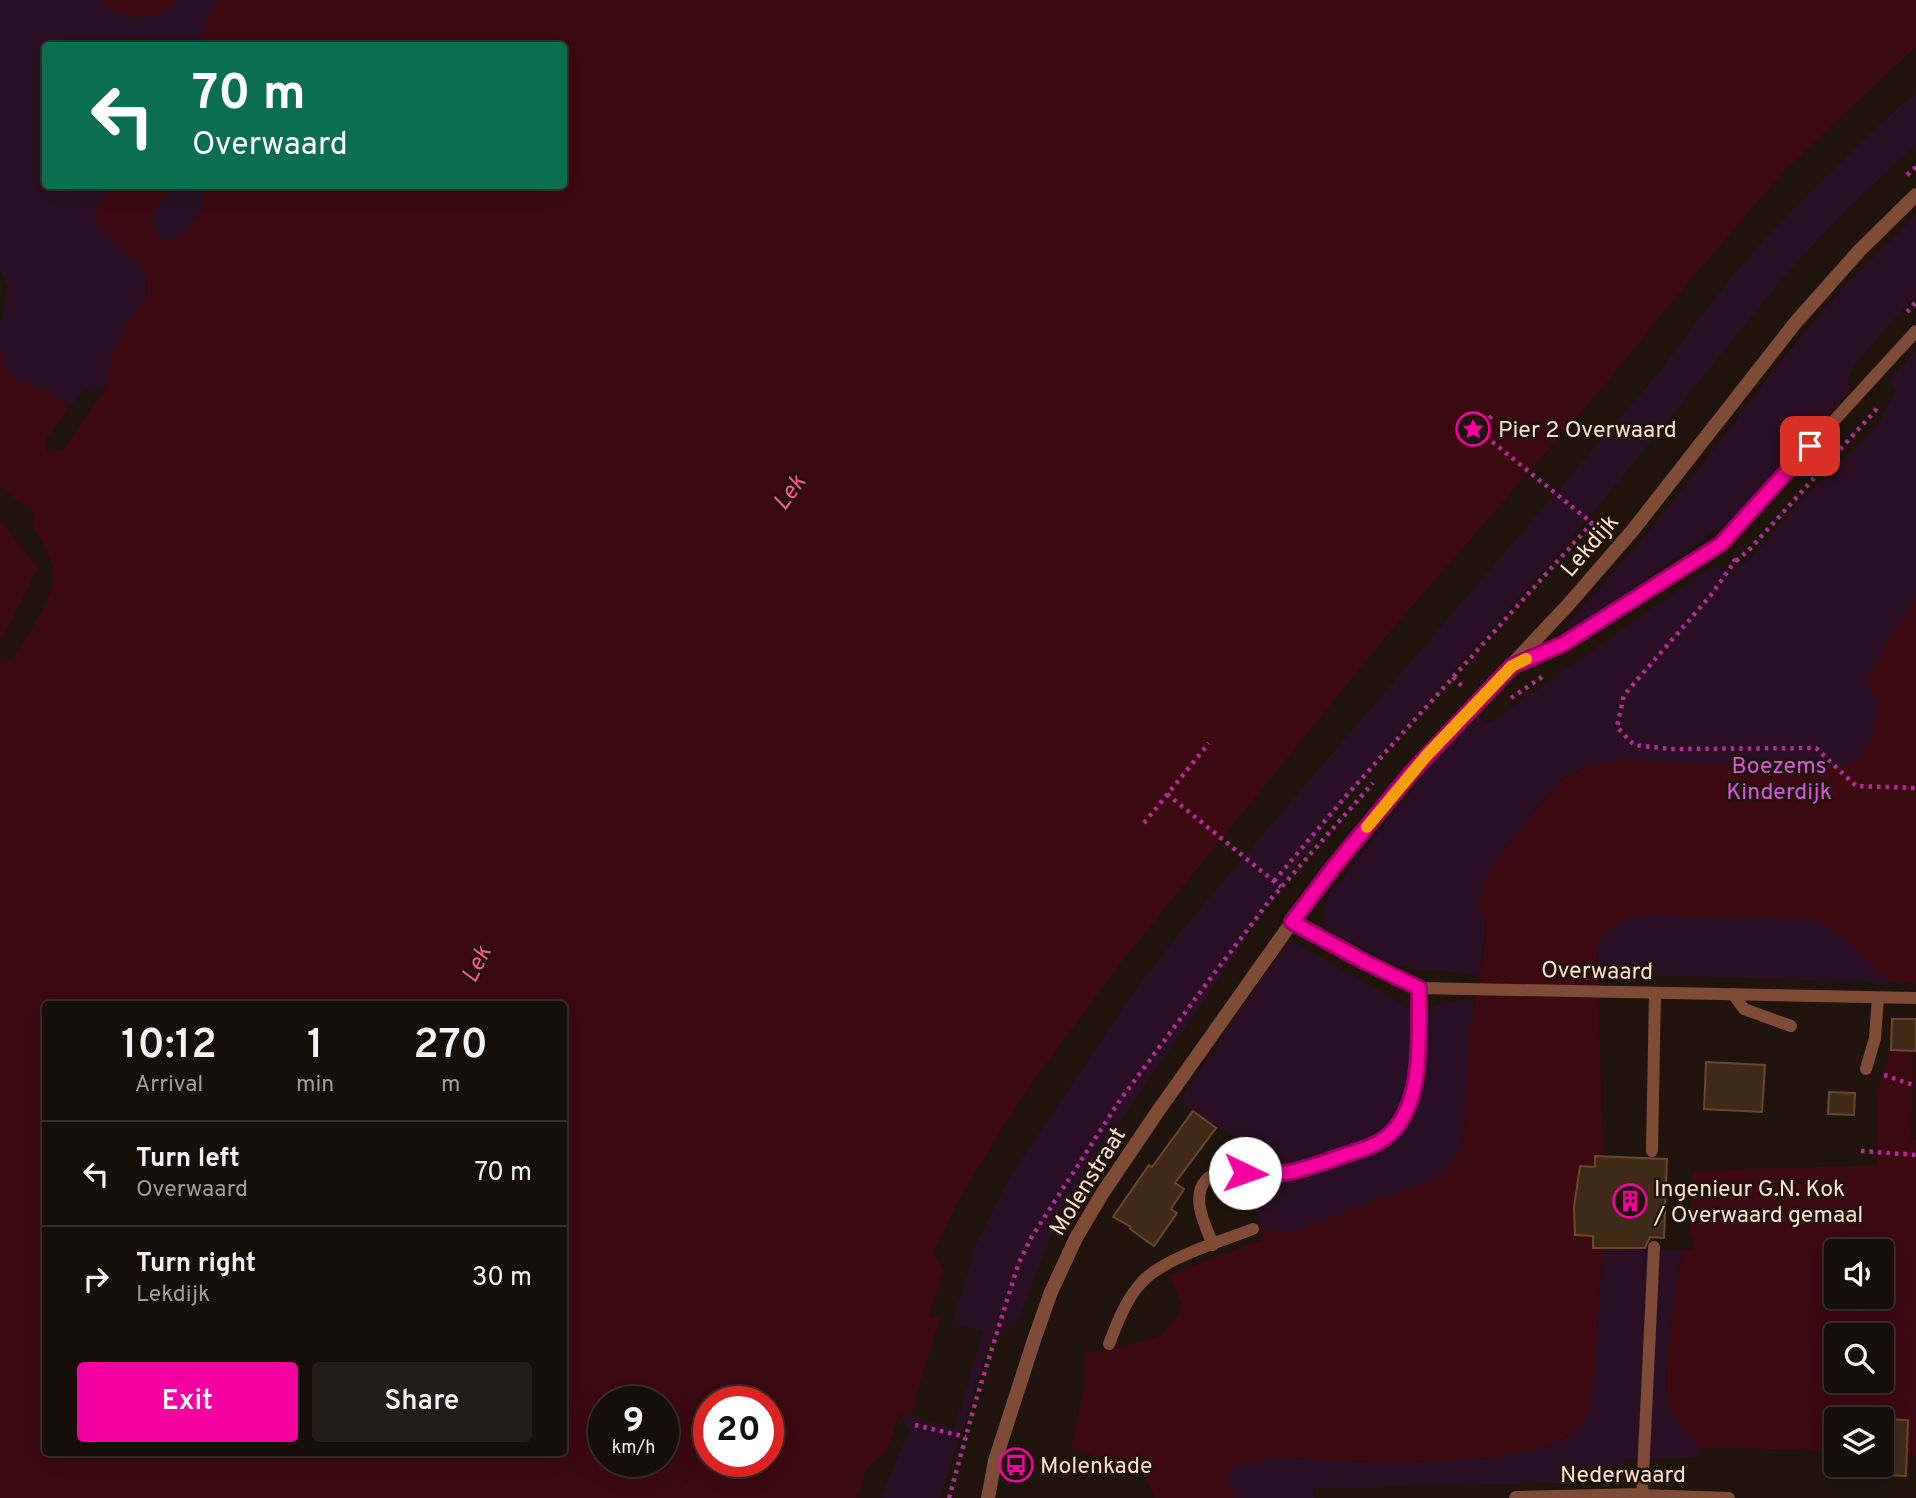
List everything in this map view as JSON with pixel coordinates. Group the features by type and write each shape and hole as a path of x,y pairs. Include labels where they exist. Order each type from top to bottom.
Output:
{"street":[{"name":"Lekdijk","path":"1292,922 1412,772 1512,666 1633,530 1796,322 1859,251 1916,195"},
{"name":"Molenstraat","path":"988,1498 995,1461 1030,1352 1051,1292 1076,1238 1156,1114 1292,922"},
{"name":"Nederwaard","path":"1517,1498 1642,1495"}],"lane":[{"path":"1512,666 1563,644 1721,544 1916,331"},
{"name":"Overwaard","path":"1292,922 1419,988 1916,999"},
{"path":"1213,1245 1200,1209 1199,1192 1206,1180 1215,1174 1229,1172 1278,1176 1294,1173 1367,1147 1391,1134 1413,1098 1418,1051 1419,988"},
{"path":"1652,1151 1655,993"},
{"path":"1734,994 1744,1009 1791,1026"},
{"path":"1866,1069 1875,1038 1878,998"},
{"path":"1110,1344 1118,1318 1140,1283 1158,1268 1253,1229"},
{"path":"1642,1495 1654,1247"},
{"name":"Nederwaard","path":"1642,1495 1729,1498"}],"path":[{"path":"1905,177 1916,167"},
{"path":"1468,445 1493,414"},
{"path":"1274,881 1346,796 1592,523 1479,431"},
{"name":"Lekdijk","path":"1592,523 1602,533 1593,542"},
{"path":"1721,544 1735,561 1711,595 1624,695 1616,727 1634,745 1671,749 1816,748 1856,786 1916,788"},
{"path":"1452,695 1469,676"},
{"path":"1144,823 1209,743"},
{"path":"1307,858 1375,781"},
{"path":"1167,794 1281,887"},
{"path":"1880,1073 1913,1085"},
{"path":"1861,1151 1916,1155"},
{"path":"915,1425 966,1437"}],"green space":[{"path":"0,0 99,0 122,14 137,17 173,5 177,0 216,0 199,42 42,42 42,189 109,189 93,219 146,271 147,296 115,344 104,391 85,388 70,406 41,388 14,379 4,364 0,350 0,324 8,287 0,270"},
{"path":"1916,91 1916,144 1836,220 1783,278 1589,518 1394,739 1276,890 1229,964 1119,1123 1075,1194 1051,1237 1019,1318 989,1343 940,1498 880,1498 909,1431 900,1413 954,1429 983,1332 952,1323 976,1244 1009,1178 1135,990 1185,926 1661,370 1739,268 1847,155"},
{"path":"170,189 193,189 200,190 204,206 187,231 174,240 160,238 151,221 158,204"},
{"path":"1916,215 1916,295 1857,361 1847,382 1852,388 1804,444 1731,521 1568,631 1561,631 1694,475 1780,362 1840,290"},
{"name":"Boezems Kinderdijk","path":"1916,350 1916,984 1598,973 1597,943 1613,925 1633,915 1613,762 1588,767 1565,777 1532,813 1488,872 1477,908 1486,922 1479,976 1411,969 1388,961 1336,934 1326,925 1323,911 1328,897 1425,773 1478,717 1489,723 1711,567 1733,569 1748,561 1789,513 1877,425 1896,390 1888,381"},
{"path":"1287,944 1298,944 1405,1005 1405,1008 1434,1009 1435,1006 1455,1001 1474,1001 1463,1145 1452,1165 1435,1180 1285,1234 1262,1230 1264,1239 1241,1178 1265,1157 1179,1101"},
{"path":"1602,1248 1682,1250 1668,1355 1667,1396 1676,1420 1699,1448 1698,1458 1626,1459 1609,1482 1313,1488 1314,1498 1235,1498 1225,1468 1277,1457 1390,1463 1490,1458 1546,1447 1573,1433 1595,1368"}],"water":[{"path":"99,0 177,0 159,13 139,16 118,12"},
{"name":"Lek","path":"216,0 1916,0 1916,47 1784,171 1610,379 1389,633 1124,959 1031,1084 959,1200 933,1254 944,1270 929,1316 940,1318 911,1415 900,1413 886,1453 867,1468 856,1498 0,1498 0,657 10,660 30,629 50,592 53,571 45,548 32,527 34,512 0,488 0,350 4,364 14,379 41,388 70,406 46,440 48,451 63,449 104,391 115,344 147,295 146,271 93,219 109,189 170,189 158,204 151,222 160,238 174,240 187,231 204,206 200,191 189,189 567,189 567,42 199,42"},
{"path":"0,520 38,568 23,602 0,641"},
{"path":"1916,591 1916,983 1889,981 1825,924 1806,918 1636,915 1613,925 1597,943 1603,1151 1602,1248 1595,1368 1588,1414 1573,1433 1545,1447 1490,1458 1390,1463 1277,1457 1226,1468 1235,1498 1155,1498 1141,1469 1071,1450 1086,1375 1086,1352 1102,1352 1159,1336 1177,1317 1181,1304 1169,1275 1264,1239 1262,1229 1285,1234 1434,1180 1452,1164 1463,1145 1470,1030 1485,943 1486,922 1477,909 1488,872 1532,813 1565,777 1588,767 1627,759 1655,763 1840,767 1858,759 1871,740 1879,701 1866,683 1892,632 1909,610"},
{"path":"1891,1050 1914,1051 1911,1140 1916,1140 1916,1456 1894,1453 1894,1407 1824,1407 1824,1450 1699,1448 1679,1425 1670,1409 1667,1396 1670,1332 1682,1250 1693,1249 1693,1238 1689,1238 1693,1171 1877,1165 1877,1091"}],"pier":[{"path":"101,390 104,391 63,449 47,452 46,440 72,403 73,407 50,441 51,448 61,446"},
{"path":"34,513 32,527 43,542 54,573 46,604 19,650 10,660 1,659 0,654 9,657 16,648 42,602 50,573 40,544 28,527 30,517"},
{"path":"0,520 13,530 42,568 26,603 0,644 38,568"}],"building":[{"path":"1892,1019 1916,1019 1916,1051 1891,1050"},
{"path":"1706,1062 1765,1065 1762,1112 1704,1109"},
{"path":"1829,1092 1855,1093 1854,1115 1828,1114"},
{"path":"1193,1111 1216,1128 1175,1183 1184,1189 1171,1209 1177,1213 1154,1246 1130,1229 1131,1227 1113,1217 1149,1165 1152,1167"},
{"name":"Ingenieur G.N. Kok / Overwaard gemaal","path":"1595,1156 1667,1159 1664,1238 1650,1237 1645,1248 1593,1248 1593,1236 1575,1235 1574,1207 1580,1166 1595,1167"},
{"path":"1894,1419 1908,1420 1906,1476 1894,1476"}],"slow traffic":[{"path":"1367,827 1427,755 1512,666 1526,659"}],"place":[{"name":"Pier 2 Overwaard","path":"1473,429"},
{"name":"Ingenieur G.N. Kok / Overwaard gemaal","path":"1630,1201"},
{"name":"Molenkade","path":"1016,1465"}],"route":[{"path":"1245,1173 1278,1176 1294,1173 1367,1147 1391,1134 1413,1098 1418,1051 1419,988 1292,922 1332,869 1427,755 1512,666 1563,644 1721,544 1810,446"}]}
